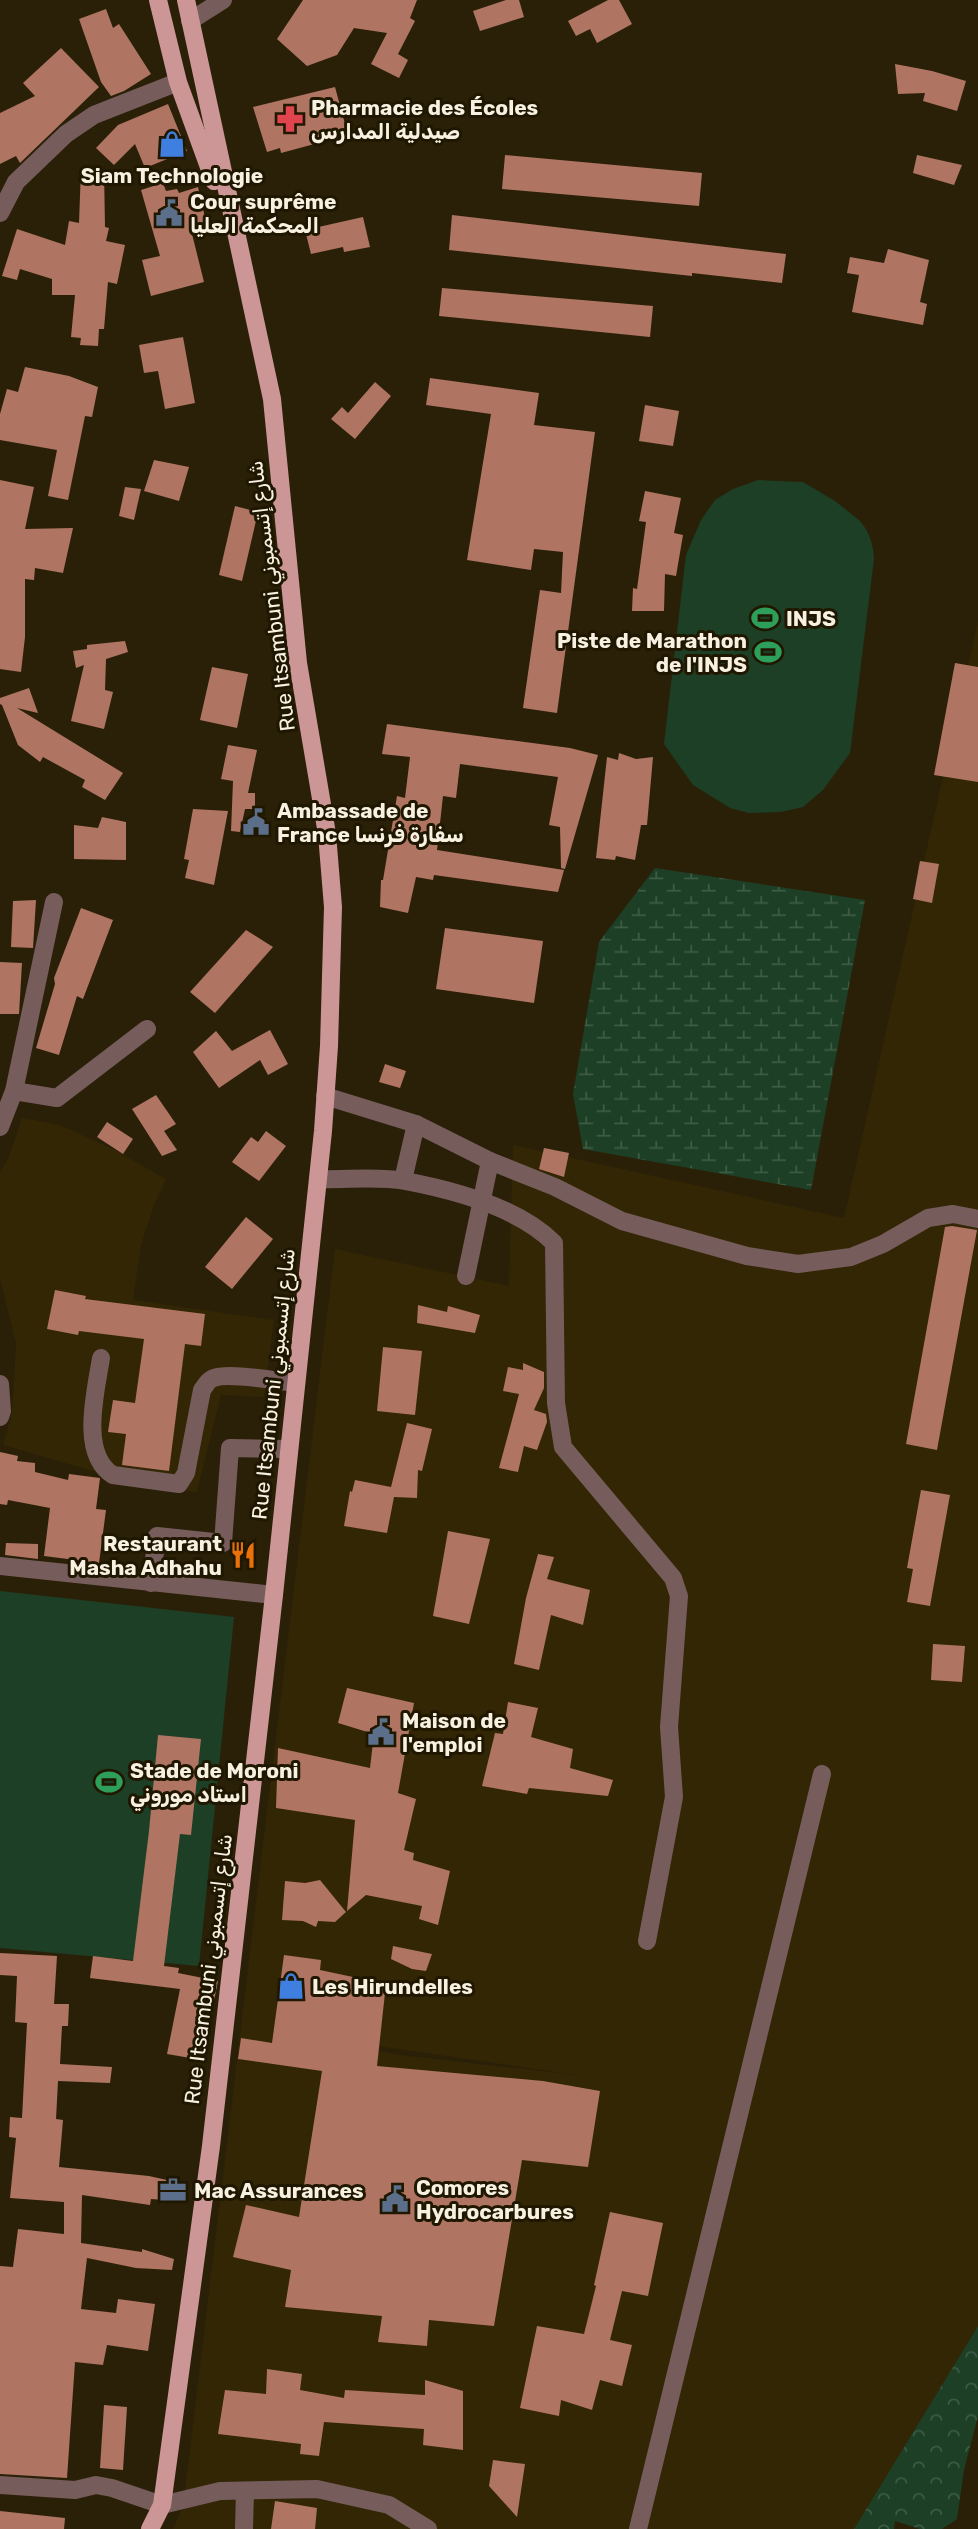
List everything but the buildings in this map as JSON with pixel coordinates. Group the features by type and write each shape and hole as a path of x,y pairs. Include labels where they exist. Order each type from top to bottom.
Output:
{"main road":[{"path":"158,0 178,82 237,243"},
{"path":"186,0 237,243"},
{"name":"Rue Itsambuni شارع إتسمبوني","path":"150,2529 162,2505 211,2146 274,1595 326,1096 333,907 327,834 298,663 272,399 237,243"}],"street":[{"path":"190,21 223,0"},
{"path":"0,213 16,182 66,134 94,115 178,82"},
{"path":"0,1127 15,1091 54,902"},
{"path":"15,1091 57,1098 147,1029"},
{"path":"326,1096 416,1124 490,1161 555,1187 622,1221 747,1255 798,1264 851,1257 883,1244 928,1218 953,1214 978,1219"},
{"path":"403,1180 416,1124"},
{"path":"466,1276 490,1161"},
{"path":"318,1179 403,1180 482,1201 540,1229 554,1243 556,1403 563,1447 673,1578 679,1596 669,1727 674,1797 647,1941"},
{"path":"101,1359 91,1417 98,1457 106,1470 113,1475 179,1484 186,1473 202,1390 206,1384 214,1378 230,1377 295,1384"},
{"path":"0,1384 0,1417"},
{"path":"151,1583 157,1536 223,1543 230,1448 289,1449"},
{"path":"0,1566 274,1595"},
{"path":"638,2529 822,1774"},
{"path":"0,2485 75,2490 96,2485 162,2505 220,2491 317,2490 390,2505 428,2529"},
{"path":"244,2529 245,2491"}],"shaded area":[{"path":"978,621 978,2326 854,2529 173,2529 183,2507 335,1249 509,1286 513,1145 844,1218","holes":["266,2030 577,2075 401,2055"]},
{"path":"22,1118 60,1125 113,1149 166,1179 141,1245 133,1300 274,1320 264,1397 221,1395 197,1492 111,1483 96,1472 3,1445 12,1413 16,1344 0,1278 0,1173 9,1157"}],"green space":[{"name":"Piste de Marathon de l'INJS","path":"758,480 803,482 835,501 866,529 872,543 874,559 850,753 823,790 803,807 781,812 749,813 730,808 693,785 664,744 686,555 701,520 715,500 733,489"},
{"path":"655,868 865,900 811,1190 583,1149 573,1094 599,942"},
{"name":"Stade de Moroni استاد موروني","path":"0,1591 234,1617 199,1966 0,1948"},
{"path":"978,2326 978,2416 964,2470 957,2519 942,2529 920,2529 895,2521 894,2529 854,2529"}],"place":[{"name":"Pharmacie des Écoles صيدلية المدارس","path":"290,119"},
{"name":"Siam Technologie","path":"172,144"},
{"name":"Cour suprême المحكمة العليا","path":"169,213"},
{"name":"INJS","path":"765,618"},
{"name":"Piste de Marathon de l'INJS","path":"768,652"},
{"name":"Ambassade de France سفارة فرنسا","path":"256,822"},
{"name":"Restaurant Masha Adhahu","path":"243,1555"},
{"name":"Maison de l'emploi","path":"381,1732"},
{"name":"Stade de Moroni استاد موروني","path":"109,1782"},
{"name":"Les Hirundelles","path":"291,1986"},
{"name":"Mac Assurances","path":"173,2190"},
{"name":"Comores Hydrocarbures","path":"395,2199"}]}
